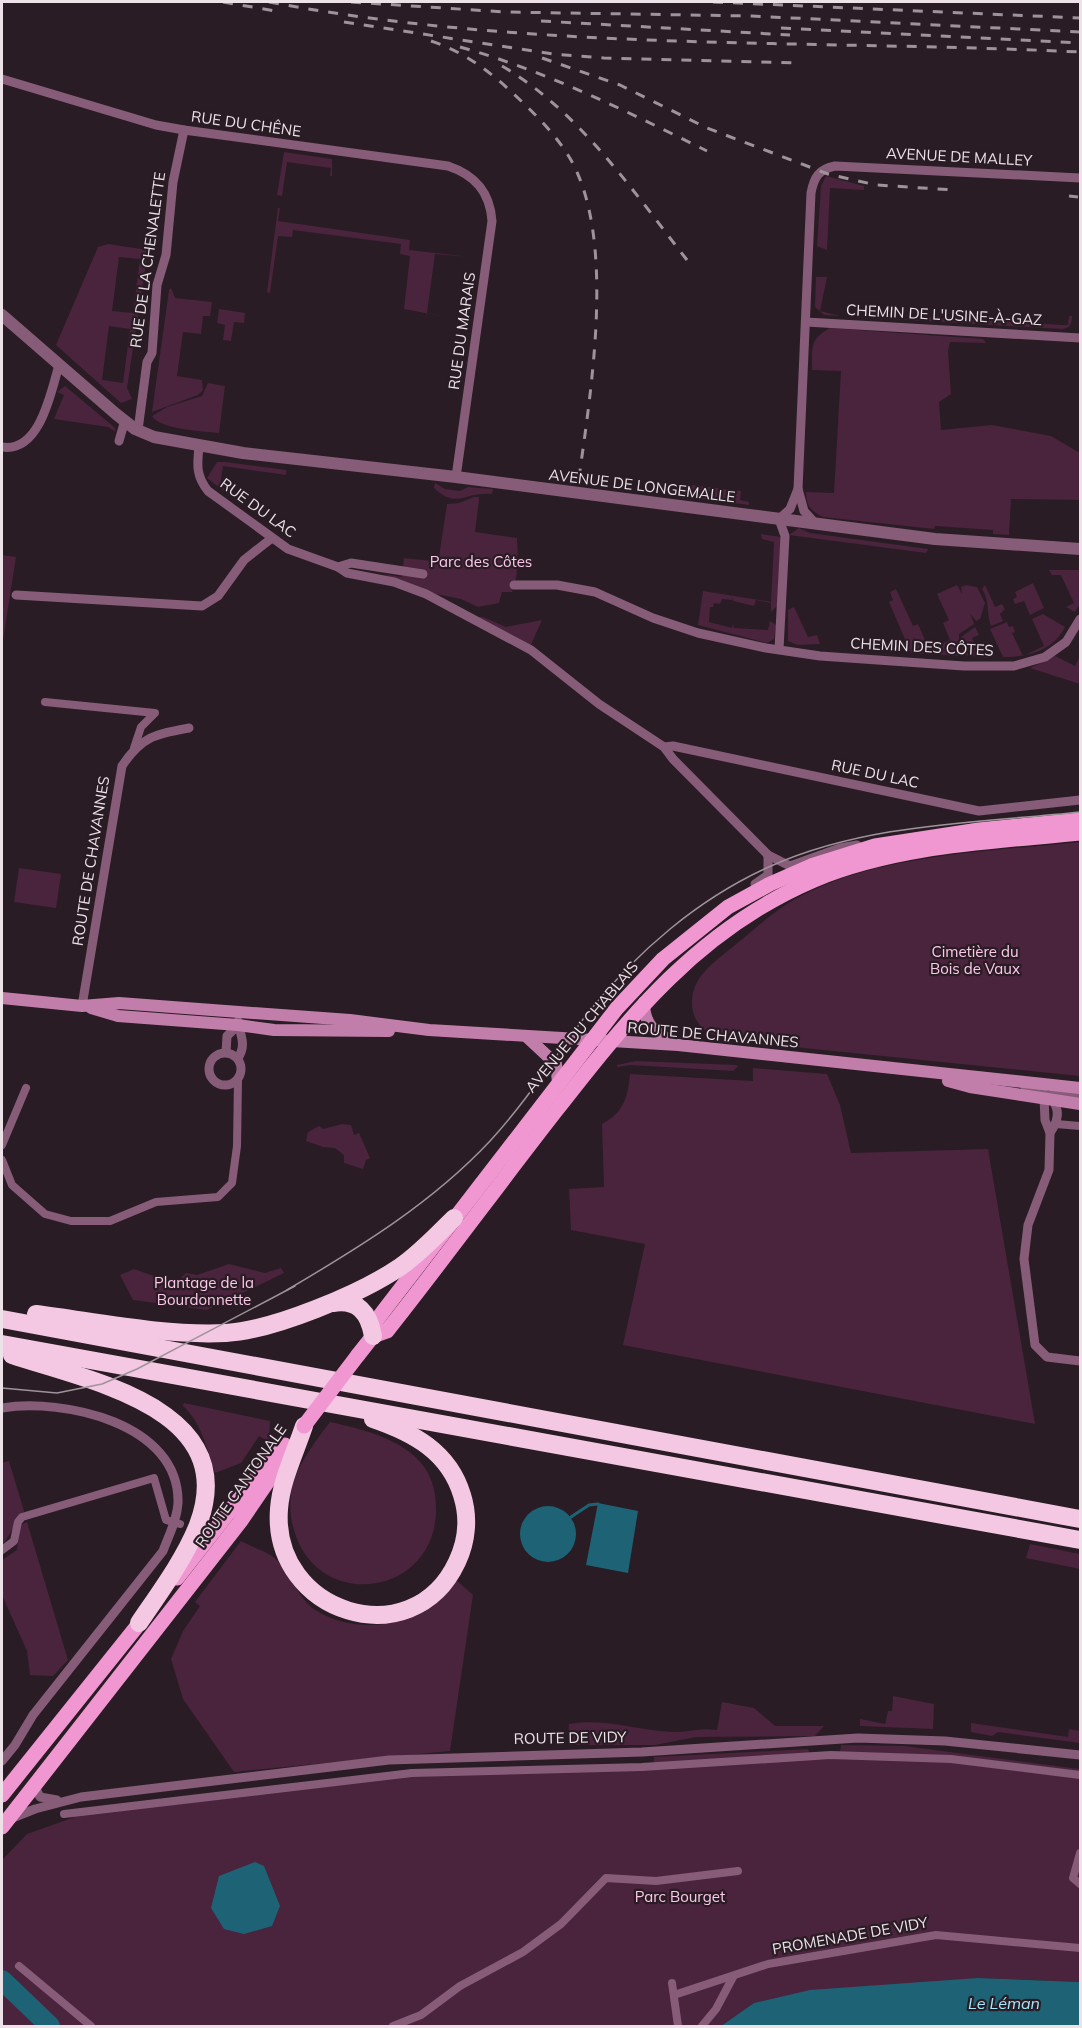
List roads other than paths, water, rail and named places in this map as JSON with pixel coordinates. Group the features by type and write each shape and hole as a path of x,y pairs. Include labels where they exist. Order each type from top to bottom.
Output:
{"highway":[{"path":"2,1311 187,1332 228,1333 272,1324 321,1305 400,1267 454,1218"},
{"path":"321,1305 344,1301 359,1306 371,1322 373,1336"},
{"path":"2,1319 1080,1519"},
{"path":"2,1344 1080,1540"},
{"path":"2,1352 151,1405 179,1425 194,1446 204,1474 201,1516 186,1549 139,1623"},
{"path":"304,1426 283,1488 279,1510 282,1544 296,1575 322,1601 355,1613 393,1612 427,1598 446,1579 463,1546 465,1508 454,1476 434,1450 416,1436 382,1422 311,1400"}],"main road":[{"name":"AVENUE DU CHABLAIS","path":"304,1426 373,1336 376,1321 591,1040 632,991 663,959 728,907 770,884 811,866 875,846 979,830 1080,820"},
{"name":"AVENUE DU CHABLAIS","path":"373,1336 387,1331 611,1040 644,1002 690,957 720,934 780,896 815,880 873,860 944,847 1080,833"},
{"name":"ROUTE DE CHAVANNES","path":"2,999 82,1006 119,1004 238,1019 350,1020 429,1030 678,1045 921,1072 980,1083 1049,1103 1077,1100"},
{"path":"644,1002 646,1023 651,1029 678,1045"},
{"path":"527,1037 556,1064 558,1082"},
{"name":"ROUTE DE CHAVANNES","path":"980,1083 1080,1088"},
{"name":"ROUTE CANTONALE","path":"2,1795 270,1460 304,1426"},
{"name":"ROUTE CANTONALE","path":"4,1824 240,1522 304,1426"}],"street":[{"name":"RUE DU CHÊNE","path":"2,79 184,130 448,166 467,174 483,190"},
{"name":"RUE DE LA CHENALETTE","path":"137,429 147,362 152,353 157,285 166,255 173,182 184,130"},
{"name":"AVENUE DE MALLEY","path":"806,322 811,193 818,174 835,166 1080,178"},
{"name":"RUE DU MARAIS","path":"456,477 492,221 489,200 483,190"},
{"path":"2,315 137,429 154,437 199,447"},
{"name":"CHEMIN DE L'USINE-À-GAZ","path":"806,322 1080,338"},
{"path":"806,322 798,489 804,511 816,524"},
{"path":"2,447 18,445 38,429 59,365"},
{"path":"125,420 119,441 137,429"},
{"name":"AVENUE DE LONGEMALLE","path":"199,447 346,466 456,477 935,540 1080,549"},
{"name":"RUE DU LAC","path":"199,447 197,466 200,480 208,490 272,538 307,557 338,567 347,573 401,585 468,616 531,650 599,704 664,747 673,759 768,855 783,865 790,866 840,848 856,845 875,846"},
{"path":"779,650 785,536 779,519 790,509 798,489"},
{"path":"785,536 790,526 797,522"},
{"path":"16,595 202,606 218,596 244,560 272,538"},
{"path":"338,567 351,563 423,574"},
{"name":"CHEMIN DES CÔTES","path":"514,585 557,585 595,592 653,618 698,633 779,650 829,657 964,666 1014,666 1045,657 1060,648 1080,619"},
{"path":"45,702 155,713 136,735 134,748"},
{"path":"134,748 154,735 189,728"},
{"name":"RUE DU LAC","path":"664,747 673,746 979,812 1080,800"},
{"name":"ROUTE DE CHAVANNES","path":"82,1006 119,777 122,766 134,748"},
{"path":"728,907 740,892 768,875 768,855"},
{"path":"226,1052 227,1036 238,1019"},
{"path":"238,1019 244,1037 242,1052 238,1058"},
{"path":"226,1052 238,1058 242,1071 238,1079 226,1085 213,1079 209,1070 211,1060 226,1052"},
{"path":"2,1160 12,1185 45,1214 71,1221 110,1221 156,1202 218,1197 232,1184 237,1146 240,1089 238,1079"},
{"path":"2,1145 26,1088"},
{"path":"1049,1103 1053,1128 1049,1170 1028,1225 1024,1274 1035,1344 1047,1358 1080,1361"},
{"path":"1053,1128 1080,1126"},
{"path":"2,1408 25,1405 88,1413 109,1420 146,1439 160,1451 172,1473 178,1502 177,1523 163,1551 33,1715 15,1745 2,1761"},
{"path":"2,1550 14,1541 18,1522 22,1517 154,1478 166,1520 177,1523"},
{"name":"ROUTE DE VIDY","path":"35,1787 40,1797 63,1800 389,1760 446,1756 642,1752 858,1738 945,1741 1080,1755"},
{"path":"63,1814 412,1773 642,1767 831,1755 951,1759 1080,1775"},
{"name":"ROUTE DE VIDY","path":"4,1824 63,1800"},
{"path":"1080,1853 1073,1878 1080,1884"},
{"path":"393,2026 421,2015 460,1986 523,1952 561,1924 606,1878 656,1881 738,1871"},
{"name":"PROMENADE DE VIDY","path":"674,1995 768,1964 936,1935 1080,1948"},
{"path":"19,1966 91,2026"},
{"path":"702,2026 716,2009 733,1977"},
{"path":"672,1983 678,2026"}],"water":[{"path":"598,1503 638,1511 628,1573 586,1565"},
{"path":"543,1506 553,1506 568,1514 574,1523 576,1534 574,1545 568,1554 553,1562 543,1562 532,1557 525,1550 520,1539 520,1529 525,1518 532,1511"},
{"path":"255,1862 264,1866 280,1906 272,1926 244,1934 224,1929 211,1908 219,1876"},
{"name":"Le Léman","path":"978,1978 1080,1982 1080,2026 721,2026 754,2003 810,1990"}],"waterway":[{"path":"571,1517 589,1505 598,1504"},
{"path":"2,1980 50,2026"}],"tram line":[{"path":"287,1290 394,1223 468,1163 516,1111 587,1014 626,969 670,929 719,894 771,866 845,841 923,827 1080,812"},
{"path":"2,1388 57,1393 102,1384 137,1369 295,1286"}],"railway":[{"path":"223,2 281,12"},
{"path":"269,2 369,18 470,29 572,36 673,41 1080,52"},
{"path":"351,2 505,12 752,16 1080,32"},
{"path":"713,2 1080,18"},
{"path":"541,21 790,35"},
{"path":"344,22 553,54 604,58 797,63"},
{"path":"781,28 1080,43"},
{"path":"431,41 478,64 533,112 566,151 585,193 593,231 596,316 594,360 579,478"},
{"path":"460,47 555,80 707,151"},
{"path":"542,58 620,85 707,128 828,174 876,185 955,190"},
{"path":"502,66 530,84 580,129 625,180 687,260"},
{"path":"1069,196 1078,197"}],"park label":[{"name":"Parc des Côtes","path":"481,562"},
{"name":"Cimetière du Bois de Vaux","path":"975,960"},
{"name":"Plantage de la Bourdonnette","path":"204,1292"},
{"name":"Parc Bourget","path":"680,1897"}]}
